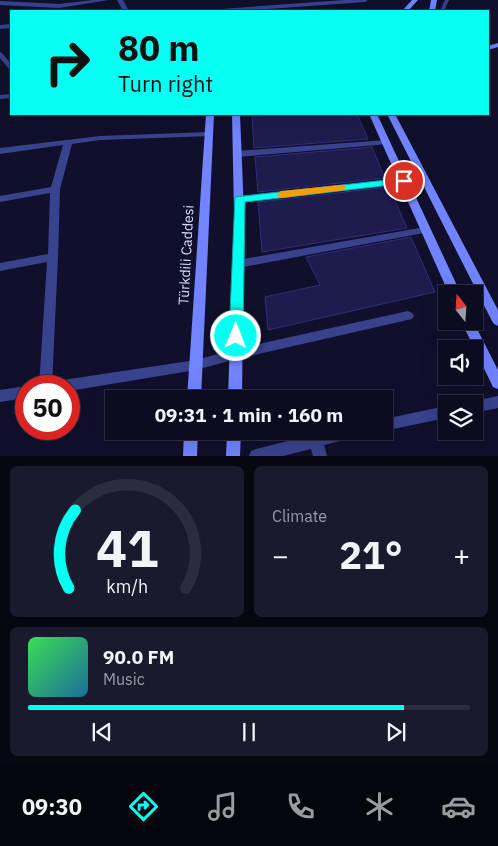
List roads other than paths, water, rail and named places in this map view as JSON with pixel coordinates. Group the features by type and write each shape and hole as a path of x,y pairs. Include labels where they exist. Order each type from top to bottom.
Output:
{"main road":[{"path":"406,10 415,0"},
{"name":"Türkdili Caddesi","path":"195,390 210,115"},
{"path":"235,390 239,199 236,115"},
{"path":"373,115 450,285"},
{"path":"392,115 498,321"},
{"path":"472,330 498,383"},
{"path":"190,456 191,440"},
{"path":"233,456 234,440"}],"street":[{"path":"0,3 59,6 106,0"},
{"path":"231,10 321,1 365,0"},
{"path":"0,54 10,67"},
{"path":"0,151 100,138 209,134"},
{"path":"46,375 55,189 68,142"},
{"path":"237,154 386,142"},
{"path":"239,199 404,181"},
{"path":"0,199 55,189"},
{"path":"238,264 425,230"},
{"path":"0,267 53,257"},
{"path":"80,383 196,366 236,354 408,316"},
{"path":"0,396 15,394"},
{"path":"483,405 498,402"},
{"path":"393,423 438,414"},
{"path":"256,456 320,440"},
{"path":"316,441 320,456"}]}
